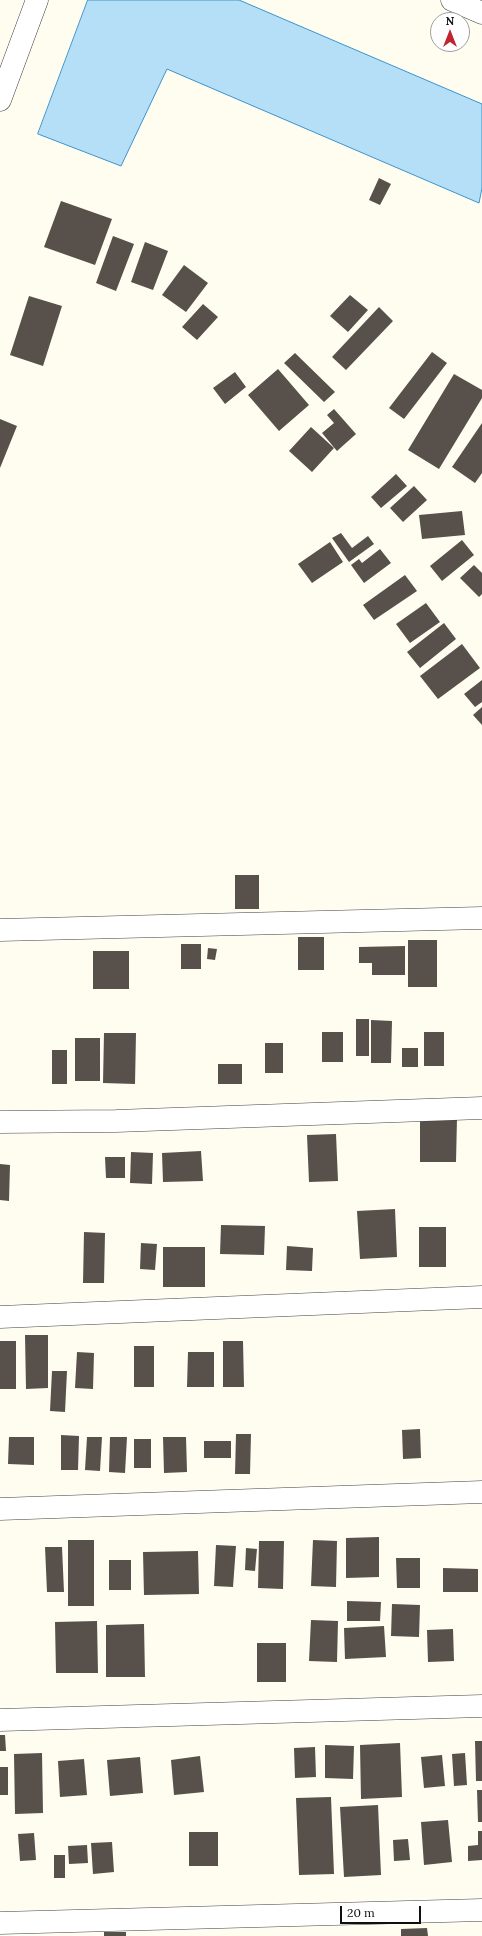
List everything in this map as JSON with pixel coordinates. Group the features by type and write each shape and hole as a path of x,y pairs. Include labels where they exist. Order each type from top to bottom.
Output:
{"street":[{"path":"0,100 37,0"},
{"path":"452,0 482,13"},
{"path":"0,930 482,918"},
{"path":"0,1122 124,1120 482,1108"},
{"path":"0,1317 482,1297"},
{"path":"0,1509 482,1492"},
{"path":"0,1720 482,1706"},
{"path":"0,1923 482,1910"}],"water":[{"path":"88,0 239,0 482,104 482,188 479,203 167,69 121,166 38,134"}],"building":[{"path":"379,178 391,184 380,205 369,200"},
{"path":"61,201 112,219 95,265 44,247"},
{"path":"113,236 134,244 116,291 96,283"},
{"path":"145,242 168,251 153,290 131,282"},
{"path":"184,265 208,283 186,312 162,295"},
{"path":"350,295 368,310 348,332 330,316"},
{"path":"29,296 62,306 43,366 10,355"},
{"path":"203,304 218,317 197,340 182,327"},
{"path":"379,307 393,321 346,370 332,357"},
{"path":"432,352 447,363 404,419 389,408"},
{"path":"295,353 335,392 324,402 284,363"},
{"path":"278,369 309,405 279,431 248,395"},
{"path":"235,372 246,387 225,404 213,388"},
{"path":"454,374 482,390 482,398 439,469 408,450"},
{"path":"334,409 356,434 337,451 322,433 334,423 327,415"},
{"path":"0,419 17,426 0,468"},
{"path":"482,423 482,473 475,483 452,467"},
{"path":"311,427 334,448 312,472 289,451"},
{"path":"396,474 407,486 381,508 371,497"},
{"path":"414,486 427,500 403,522 390,508"},
{"path":"462,511 465,535 422,539 419,515"},
{"path":"341,533 352,548 368,536 374,544 349,562 332,538"},
{"path":"462,540 474,555 442,581 430,566"},
{"path":"330,542 343,562 312,583 298,564"},
{"path":"380,549 391,563 364,583 351,565 359,559 362,563"},
{"path":"474,565 482,573 482,594 479,597 460,578"},
{"path":"405,575 417,591 374,620 363,605"},
{"path":"426,603 440,622 410,643 396,624"},
{"path":"444,623 456,639 420,668 407,652"},
{"path":"462,644 480,668 438,699 420,676"},
{"path":"482,680 482,702 475,707 464,694"},
{"path":"482,707 482,725 473,715"},
{"path":"235,875 259,875 259,909 235,909"},
{"path":"298,937 324,937 324,970 298,970"},
{"path":"408,940 437,940 437,987 408,987"},
{"path":"181,944 201,944 201,969 181,969"},
{"path":"405,946 405,975 372,975 372,963 359,963 359,947"},
{"path":"208,948 217,949 215,960 207,959"},
{"path":"93,951 129,951 129,989 93,989"},
{"path":"356,1019 369,1019 369,1056 356,1056"},
{"path":"371,1020 392,1021 391,1063 371,1063"},
{"path":"322,1032 343,1032 343,1062 322,1062"},
{"path":"424,1032 444,1032 444,1066 424,1066"},
{"path":"104,1033 136,1033 135,1084 103,1083"},
{"path":"75,1038 100,1038 100,1081 75,1081"},
{"path":"265,1043 283,1043 283,1073 265,1073"},
{"path":"402,1048 418,1048 418,1067 402,1067"},
{"path":"52,1050 67,1050 67,1084 52,1084"},
{"path":"218,1064 242,1064 242,1084 218,1084"},
{"path":"420,1117 457,1118 456,1162 420,1162"},
{"path":"336,1134 338,1181 309,1182 307,1135"},
{"path":"201,1151 203,1181 163,1182 162,1153"},
{"path":"131,1152 153,1153 152,1184 130,1183"},
{"path":"105,1157 125,1157 125,1178 106,1178"},
{"path":"0,1164 10,1165 9,1201 0,1200"},
{"path":"395,1209 397,1257 360,1259 357,1211"},
{"path":"221,1225 265,1226 264,1255 220,1254"},
{"path":"419,1227 446,1227 446,1267 419,1267"},
{"path":"84,1232 105,1233 104,1283 83,1283"},
{"path":"141,1243 157,1244 155,1270 140,1269"},
{"path":"287,1246 313,1248 312,1271 286,1270"},
{"path":"163,1247 205,1247 205,1287 163,1287"},
{"path":"25,1335 48,1335 48,1388 26,1389"},
{"path":"0,1341 16,1341 16,1389 0,1389"},
{"path":"223,1341 243,1341 244,1387 223,1387"},
{"path":"134,1346 154,1346 154,1387 134,1387"},
{"path":"77,1352 94,1353 93,1389 75,1388"},
{"path":"188,1352 214,1352 214,1387 187,1387"},
{"path":"52,1371 67,1371 65,1412 50,1411"},
{"path":"420,1429 421,1458 403,1459 402,1430"},
{"path":"236,1434 251,1434 250,1474 235,1474"},
{"path":"61,1435 79,1436 78,1470 61,1470"},
{"path":"9,1437 34,1437 34,1465 8,1464"},
{"path":"87,1437 102,1437 100,1471 85,1470"},
{"path":"110,1437 127,1437 125,1473 109,1472"},
{"path":"163,1437 186,1437 187,1472 164,1473"},
{"path":"134,1439 151,1439 151,1468 134,1468"},
{"path":"204,1441 231,1441 231,1458 204,1458"},
{"path":"379,1537 379,1577 346,1578 346,1538"},
{"path":"68,1540 94,1540 94,1606 68,1606"},
{"path":"313,1540 337,1541 336,1587 311,1586"},
{"path":"259,1541 284,1541 283,1589 258,1588"},
{"path":"216,1545 236,1546 233,1587 214,1586"},
{"path":"45,1547 62,1547 64,1592 47,1592"},
{"path":"246,1548 257,1549 255,1571 245,1570"},
{"path":"198,1551 199,1594 144,1595 143,1552"},
{"path":"396,1558 420,1558 420,1588 397,1588"},
{"path":"109,1560 131,1560 131,1590 109,1590"},
{"path":"443,1568 478,1569 478,1592 443,1592"},
{"path":"347,1601 381,1602 380,1621 347,1621"},
{"path":"392,1604 420,1605 419,1637 391,1636"},
{"path":"311,1620 338,1621 337,1662 309,1661"},
{"path":"97,1621 98,1673 56,1673 55,1622"},
{"path":"144,1624 145,1677 106,1677 106,1625"},
{"path":"384,1626 386,1657 345,1659 344,1628"},
{"path":"453,1629 454,1661 428,1662 427,1630"},
{"path":"257,1643 286,1643 286,1682 257,1682"},
{"path":"0,1735 5,1735 6,1751 0,1751"},
{"path":"475,1741 482,1741 482,1781 476,1781"},
{"path":"400,1743 402,1797 361,1799 360,1745"},
{"path":"325,1745 354,1746 353,1779 325,1778"},
{"path":"315,1747 316,1777 295,1778 294,1748"},
{"path":"42,1753 43,1813 15,1814 14,1754"},
{"path":"465,1753 467,1785 454,1786 452,1754"},
{"path":"442,1755 445,1786 424,1788 421,1757"},
{"path":"200,1756 204,1792 174,1795 171,1760"},
{"path":"140,1757 143,1793 110,1796 107,1760"},
{"path":"84,1759 87,1795 60,1797 58,1761"},
{"path":"0,1767 8,1767 8,1795 0,1795"},
{"path":"477,1790 482,1790 482,1822 478,1822"},
{"path":"331,1797 334,1874 299,1875 296,1798"},
{"path":"378,1805 381,1875 344,1877 340,1807"},
{"path":"448,1820 452,1862 424,1865 421,1822"},
{"path":"478,1831 482,1831 482,1860 468,1861 468,1846 478,1845"},
{"path":"189,1832 218,1832 218,1866 189,1866"},
{"path":"34,1833 36,1860 20,1861 18,1834"},
{"path":"408,1839 410,1860 394,1861 393,1840"},
{"path":"112,1842 114,1872 93,1874 91,1843"},
{"path":"87,1845 88,1863 69,1864 68,1846"},
{"path":"54,1855 65,1855 65,1878 54,1878"},
{"path":"427,1928 428,1936 401,1936 401,1929"},
{"path":"104,1932 126,1932 126,1936 104,1936"}]}
